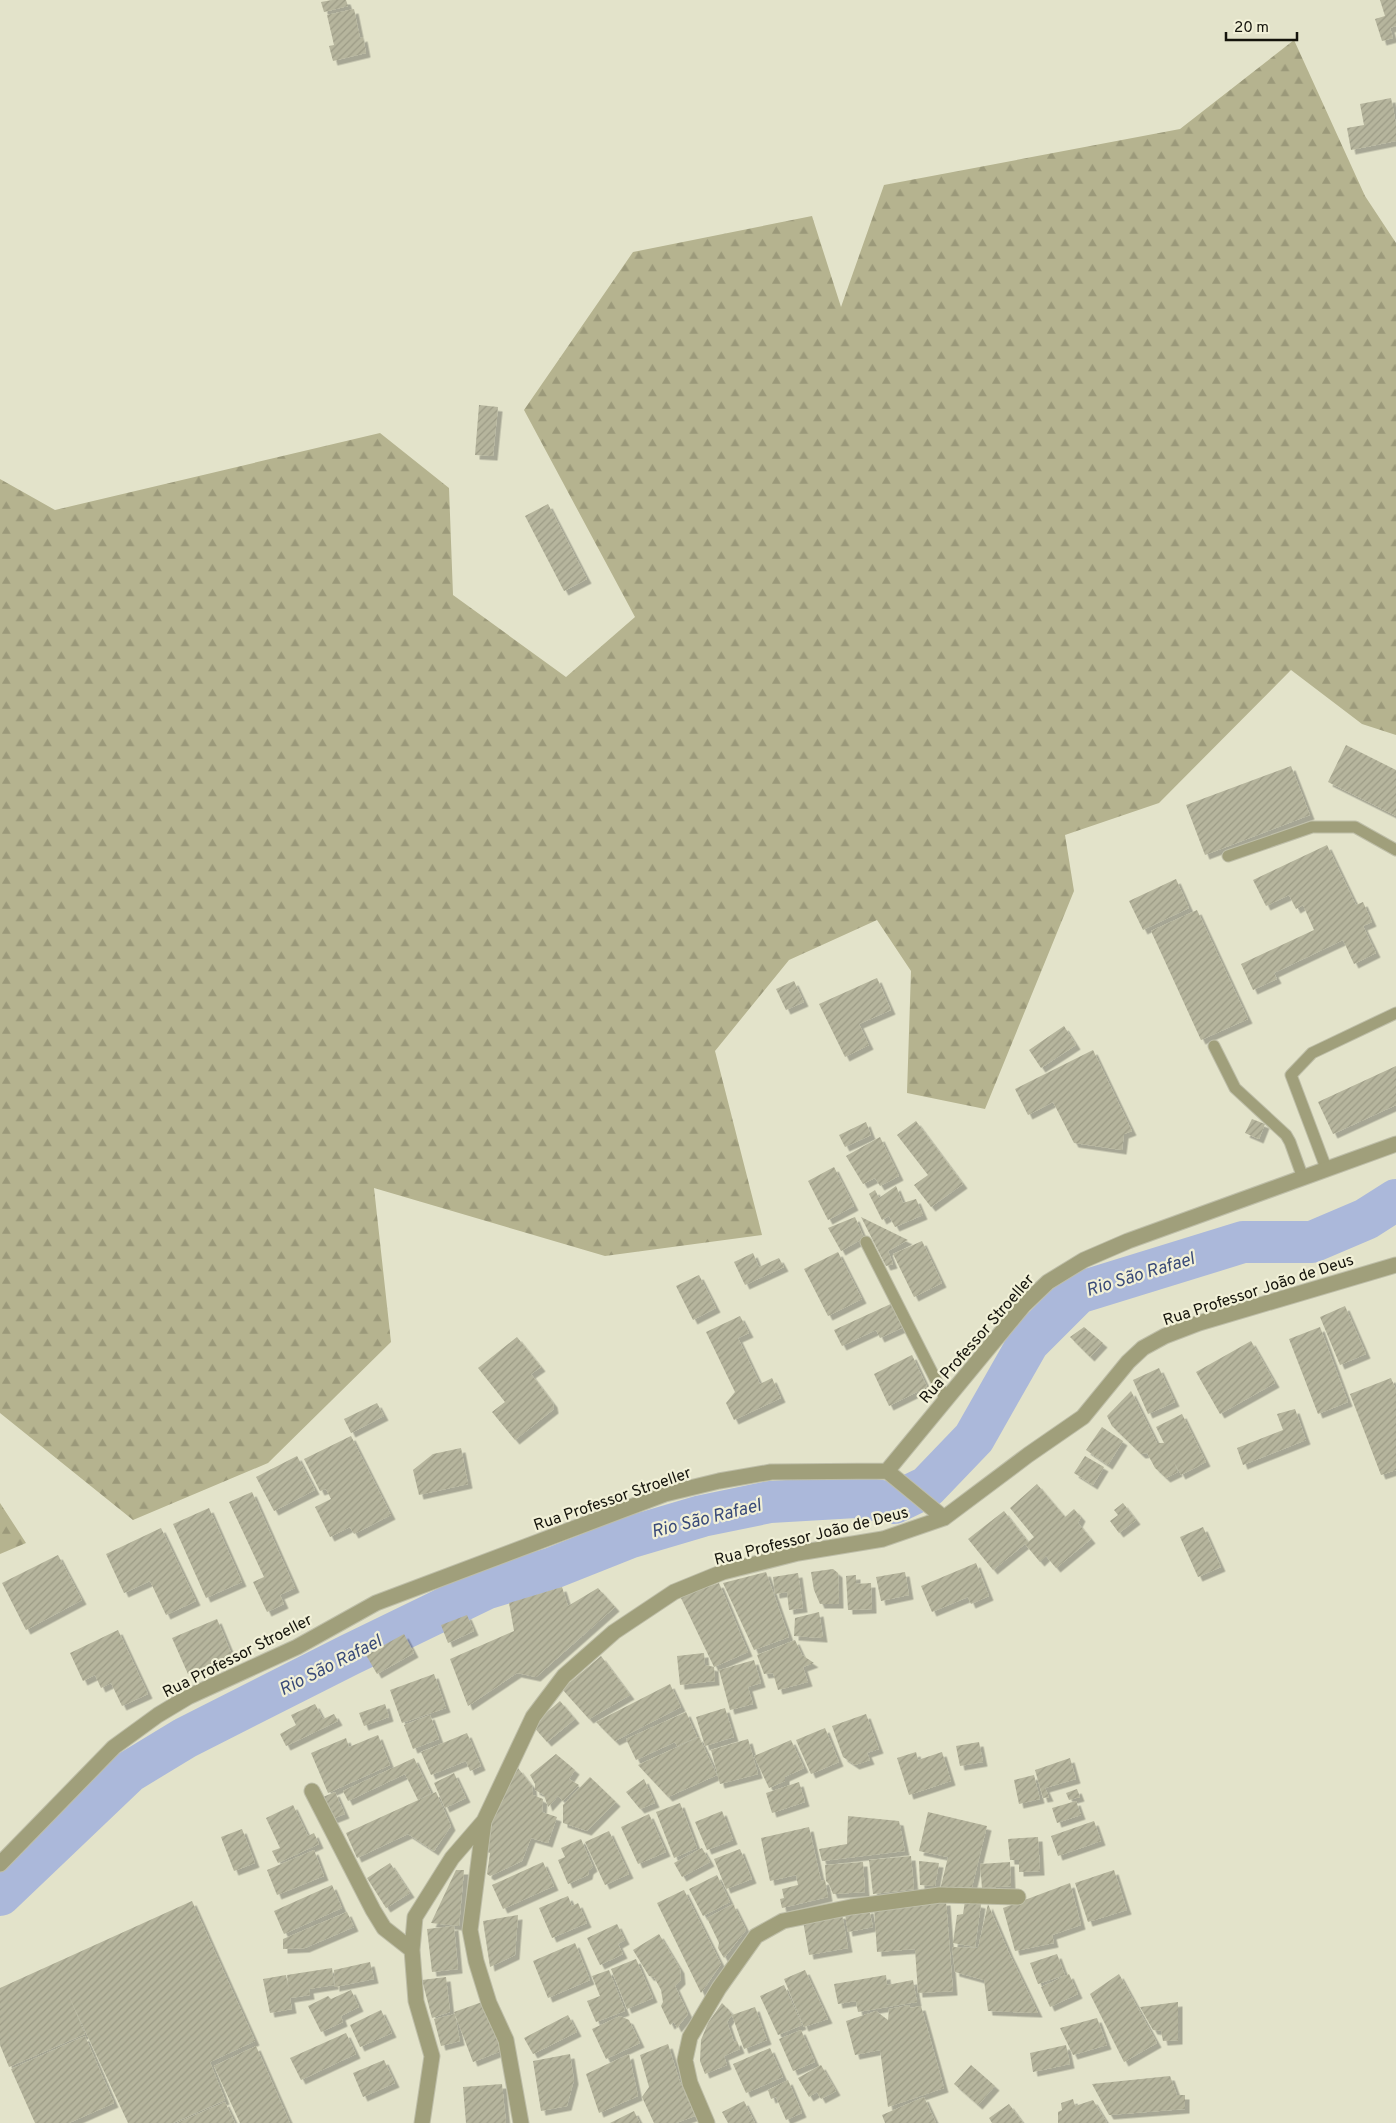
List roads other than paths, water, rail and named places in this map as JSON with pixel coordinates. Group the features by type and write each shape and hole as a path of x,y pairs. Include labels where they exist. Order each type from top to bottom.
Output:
{"street":[{"name":"Rua Professor Stroeller","path":"0,1864 114,1748 158,1715 188,1698 297,1647 376,1603 406,1590 665,1494 719,1481 771,1472 887,1471 1024,1305 1048,1282 1084,1260 1128,1241 1396,1144"},
{"name":"Rua Professor João de Deus","path":"422,2123 432,2056 416,2001 412,1950 415,1918 452,1858 484,1821 533,1717 564,1676 614,1632 674,1592 723,1572 798,1554 883,1539 944,1518 1028,1455 1083,1418 1128,1362 1150,1344 1199,1323 1396,1265"},
{"path":"887,1471 944,1518"},
{"path":"312,1791 372,1910 384,1928 412,1950"},
{"path":"484,1821 470,1930 476,1961 489,2003 506,2040 522,2123"},
{"path":"707,2123 688,2076 686,2060 690,2037 720,1988 756,1936 784,1922 851,1907 940,1895 1018,1897"}],"lane":[{"path":"1228,856 1312,827 1355,827 1396,850"},
{"path":"1326,1168 1291,1075 1312,1053 1396,1013"},
{"path":"1214,1046 1236,1088 1286,1135 1303,1178"},
{"path":"866,1242 946,1400"}],"waterway":[{"name":"Rio São Rafael","path":"0,1895 129,1772 185,1738 349,1655 485,1589 553,1568 631,1537 702,1516 770,1502 856,1497 894,1503 927,1487 974,1438 1028,1343 1078,1293 1243,1242 1312,1242 1366,1219 1396,1200"}]}
